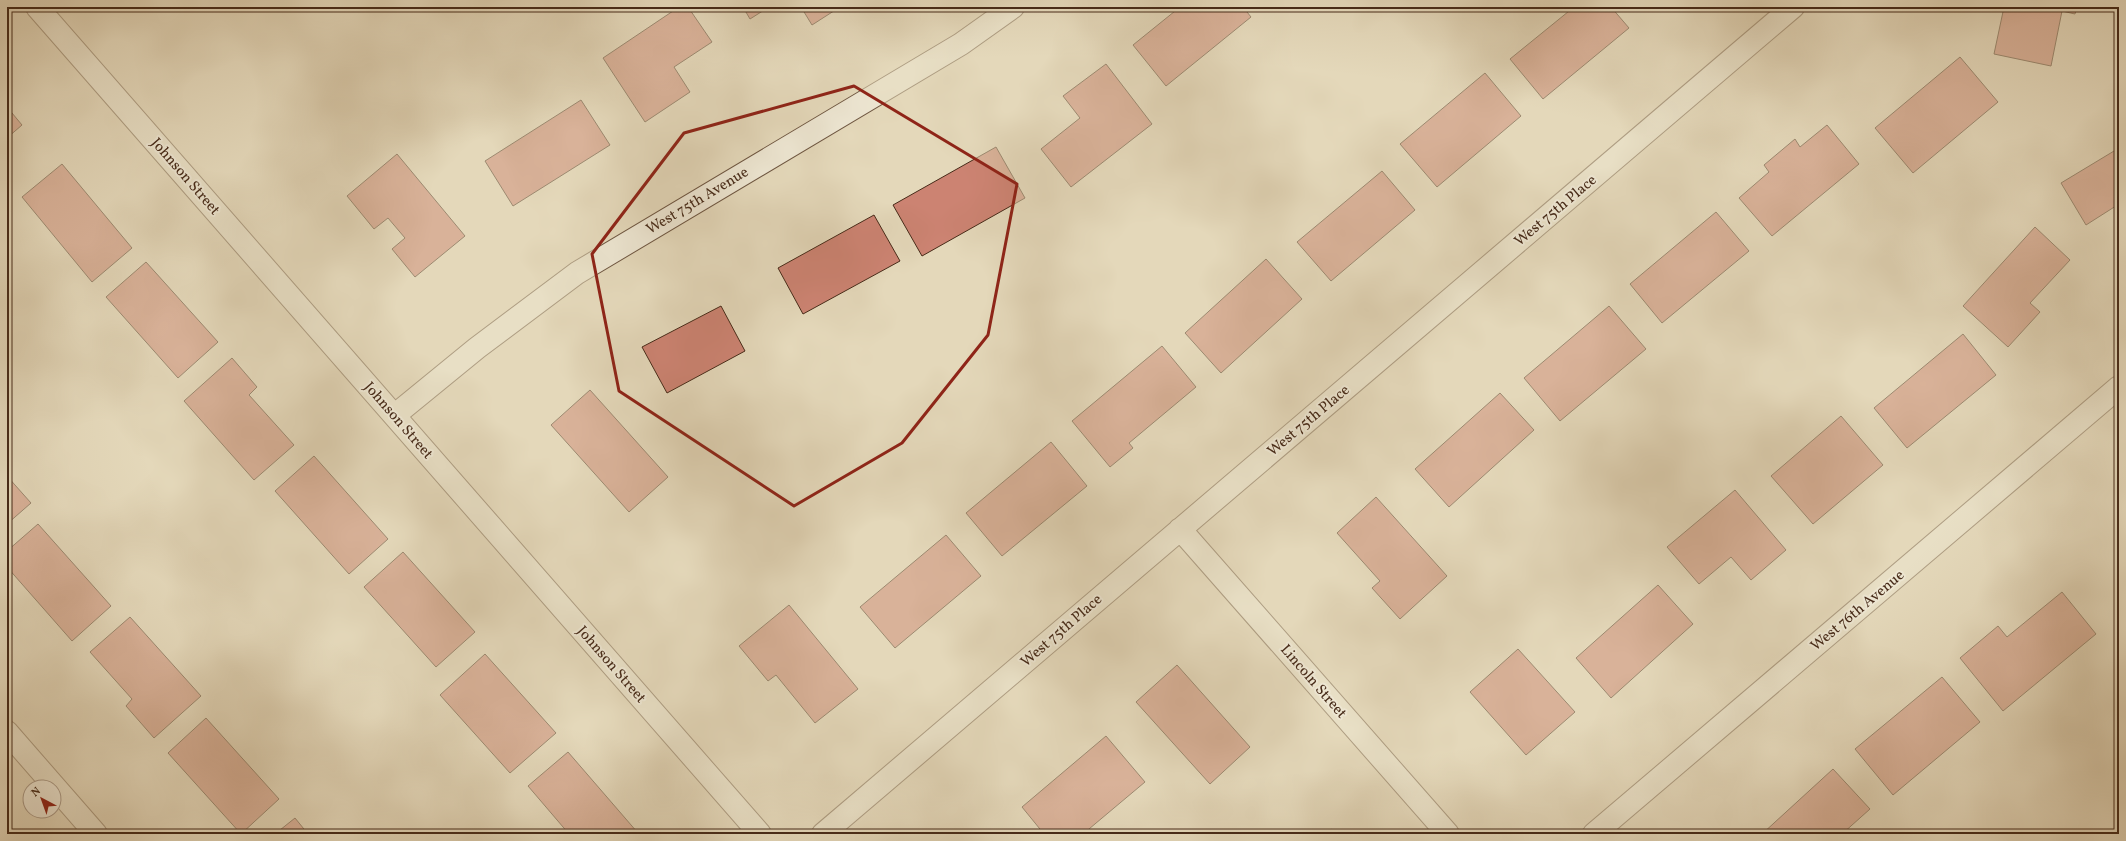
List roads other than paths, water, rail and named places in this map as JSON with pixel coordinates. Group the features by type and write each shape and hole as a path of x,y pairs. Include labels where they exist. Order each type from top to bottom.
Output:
{"street":[{"name":"Johnson Street","path":"37,7 760,834"},
{"name":"West 75th Avenue","path":"395,415 477,348 577,273 961,44 1013,7"},
{"name":"West 75th Place","path":"823,834 1793,7"},
{"name":"West 76th Avenue","path":"1594,834 2119,387"},
{"name":"Lincoln Street","path":"1180,529 1448,834"},
{"path":"7,732 96,834"}]}
